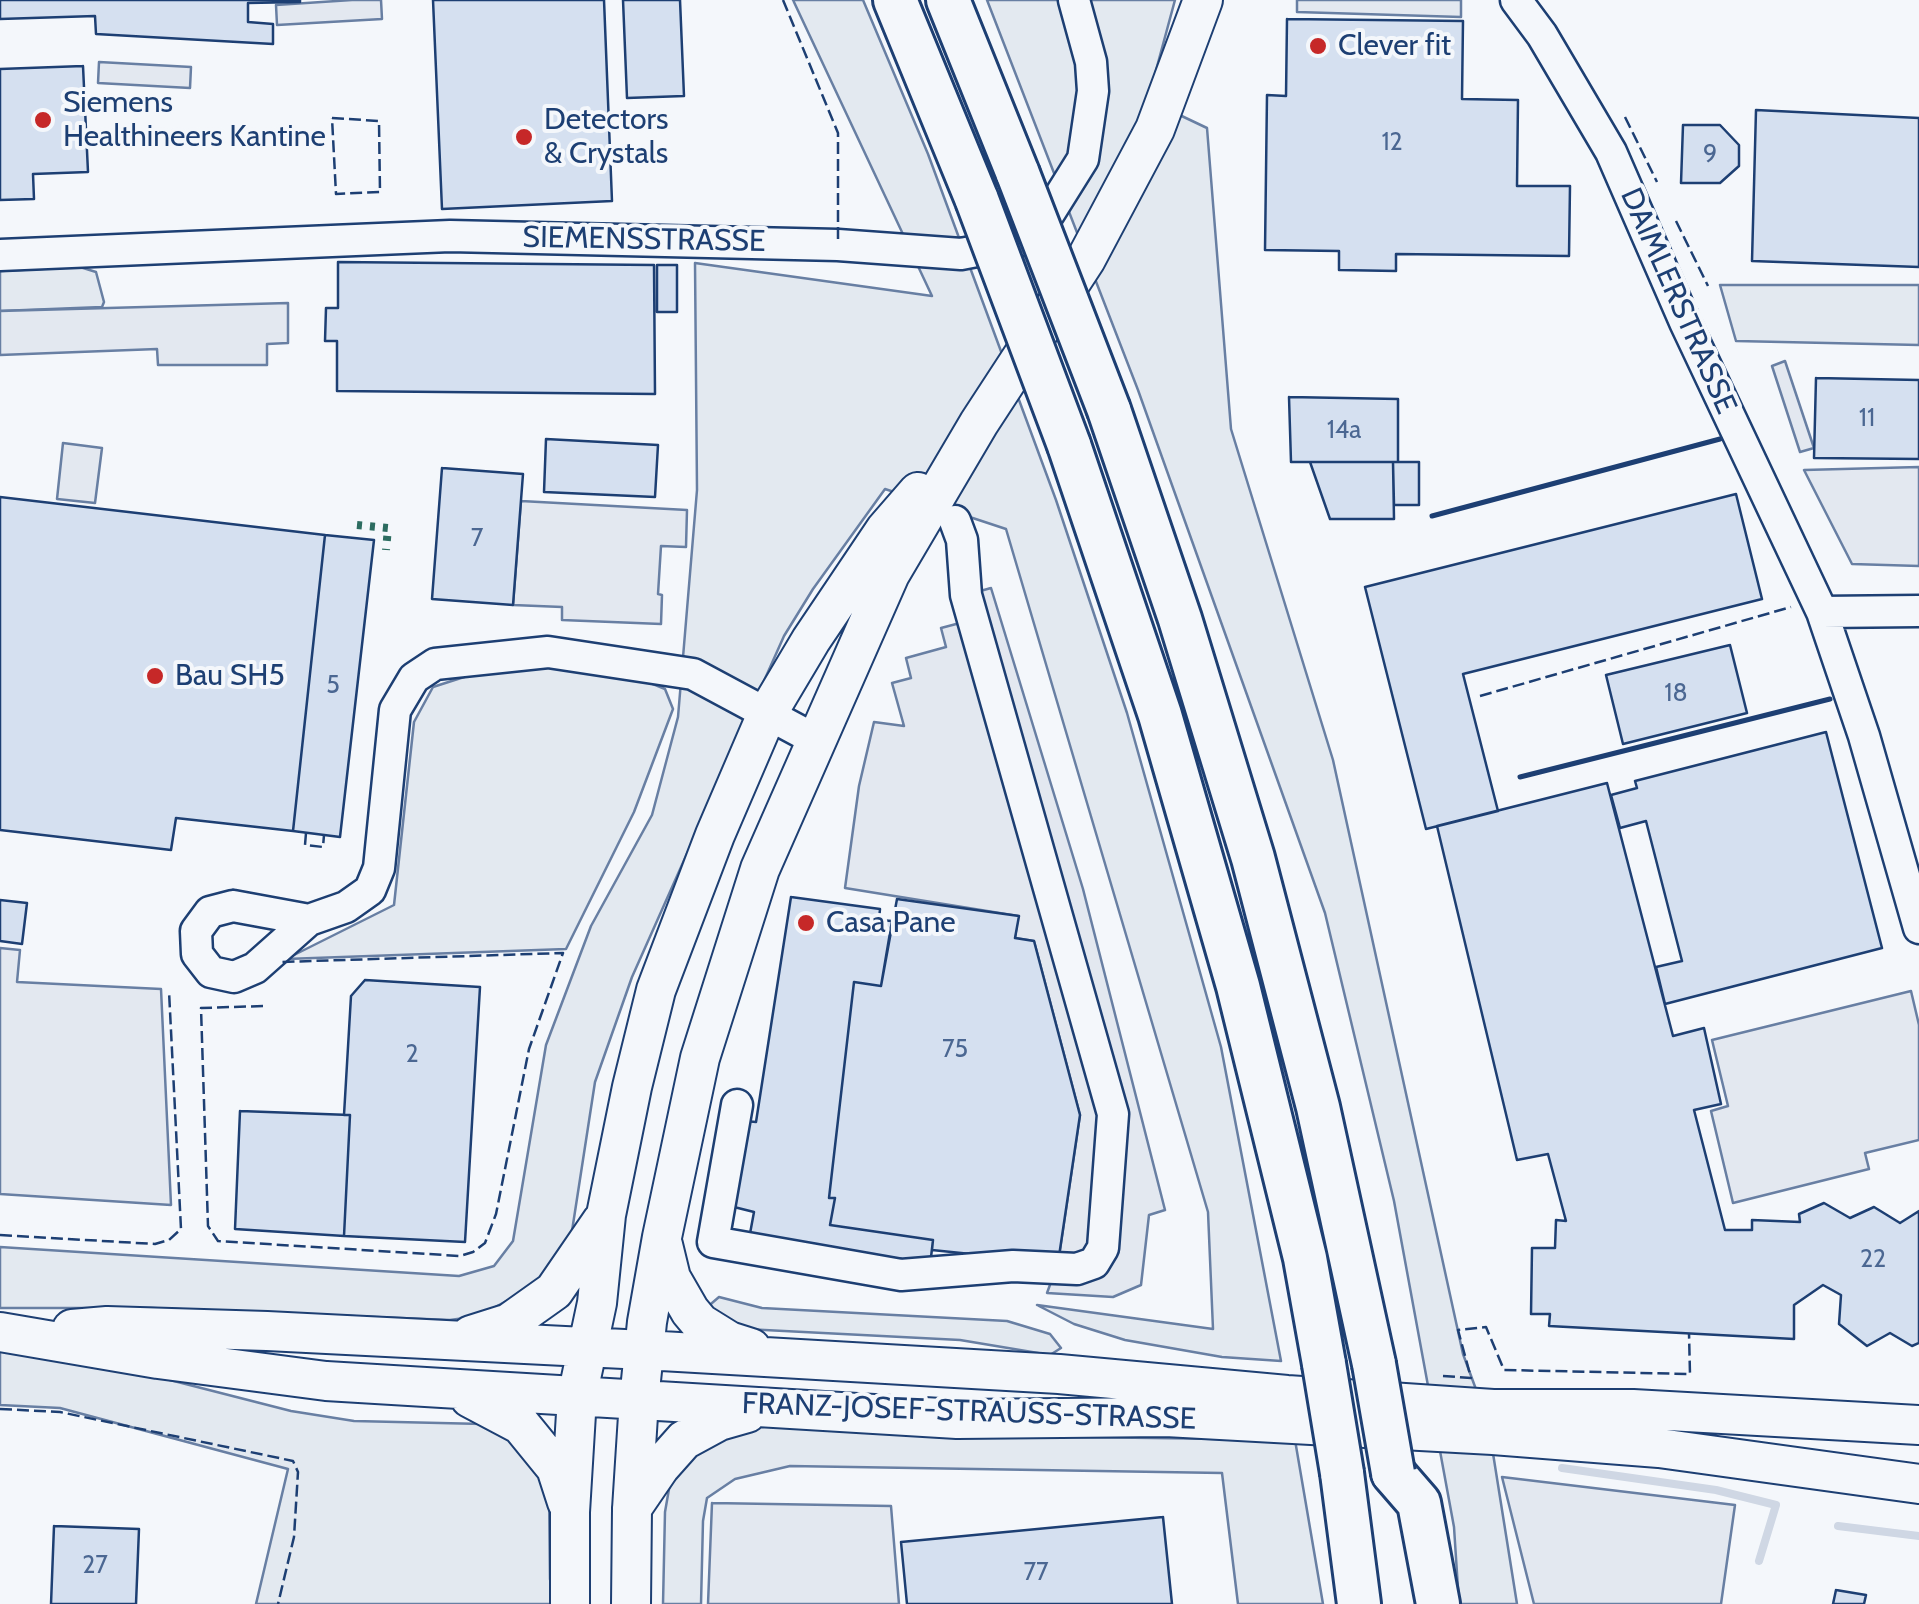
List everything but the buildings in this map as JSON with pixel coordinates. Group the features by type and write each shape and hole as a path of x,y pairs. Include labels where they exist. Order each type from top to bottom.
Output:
{"highway":[{"path":"895,0 977,200 1069,445 1154,698 1238,986 1300,1239 1342,1473 1360,1604"},
{"path":"948,0 1109,410 1180,619 1252,858 1318,1107 1374,1364 1410,1604"},
{"path":"1393,1474 1419,1503 1438,1604"}],"main road":[{"path":"630,1604 639,1400 662,1237 700,1058 760,869 890,574 979,423 1086,259 1154,129 1203,0"},
{"path":"570,1604 570,1512 577,1397 597,1303 606,1214 656,990 715,835 767,714 885,530 979,423"},
{"path":"449,1340 508,1323 541,1302 578,1261 606,1214"},
{"path":"662,1237 670,1278 700,1323 729,1342 782,1357"},
{"name":"FRANZ-JOSEF-STRAUSS-STRASSE","path":"10,1332 107,1326 449,1340 1059,1374 1287,1396 1493,1409 1633,1409 1904,1425"},
{"name":"FRANZ-JOSEF-STRAUSS-STRASSE","path":"10,1332 242,1372 326,1382 958,1418 1166,1417 1315,1424 1659,1448 1919,1484"},
{"path":"449,1389 521,1424 556,1468 570,1512"},
{"path":"632,1509 684,1440 719,1421 780,1408"},
{"path":"1822,1469 1835,1443 1856,1432 1904,1425"}],"street":[{"name":"SIEMENSSTRASSE","path":"0,256 450,236 740,241 960,254 1013,244 1048,215 1083,160 1094,91 1092,62 1074,0"},
{"name":"DAIMLERSTRASSE","path":"1516,0 1542,35 1611,152 1685,322 1822,612 1864,736 1919,928"},
{"path":"737,1105 713,1242 901,1275 1012,1266 1077,1270 1094,1262 1103,1248 1113,1114 966,595 962,540 955,521"},
{"path":"1822,612 1919,611"},
{"path":"309,920 346,907 370,890 380,868 395,710 414,678 435,664 548,652 693,674 816,740"}],"shaded area":[{"path":"381,0 382,19 277,25 276,5"},
{"path":"793,0 863,0 928,154 1056,500 1127,713 1221,1047 1281,1361 1222,1357 1125,1340 1074,1324 1037,1305 1213,1329 1208,1212 1006,529 885,489 784,636 632,977 595,1082 572,1231 560,1258 541,1282 479,1316 450,1320 151,1308 0,1308 0,1247 459,1276 494,1266 513,1241 546,1045 591,926 652,815 678,717 697,490 695,263 932,296"},
{"path":"987,0 1175,0 1148,100 1207,128 1231,429 1333,760 1463,1354 1488,1422 1517,1604 1459,1604 1454,1527 1394,1201 1325,913 1138,390"},
{"path":"1297,0 1461,0 1461,17 1297,12"},
{"path":"99,62 191,67 190,88 98,83"},
{"path":"80,267 96,272 102,307 0,311 0,271"},
{"path":"1720,285 1919,285 1919,345 1736,341"},
{"path":"288,303 288,343 267,344 267,365 158,365 157,349 0,355 0,311"},
{"path":"1785,361 1814,448 1800,452 1772,366"},
{"path":"63,443 102,448 95,503 57,499"},
{"path":"1919,467 1919,566 1852,564 1804,470"},
{"path":"521,501 687,510 686,547 661,546 661,624 562,620 562,607 513,605"},
{"path":"991,588 1083,889 1165,1210 1149,1215 1141,1285 1113,1297 1047,1293 1058,1263 1080,1115 1034,941 1015,938 1018,916 845,888 859,786 874,722 904,726 892,683 911,678 906,658 946,647 941,628 960,623 966,595"},
{"path":"571,666 636,677 665,689 673,709 634,812 566,949 286,959 394,905 414,722 433,687 489,669"},
{"path":"0,948 20,950 17,982 161,989 171,1205 0,1194"},
{"path":"1911,991 1919,1025 1919,1140 1865,1153 1869,1169 1733,1203 1711,1111 1728,1106 1712,1040"},
{"path":"719,1297 762,1308 1007,1321 1050,1334 1061,1348 1050,1355 960,1340 745,1329 705,1309"},
{"path":"0,1348 127,1369 291,1411 354,1421 483,1424 505,1433 528,1455 549,1493 554,1604 256,1604 288,1469 60,1408 0,1405"},
{"path":"758,1424 1080,1437 1295,1440 1323,1604 1238,1604 1222,1473 790,1466 735,1479 707,1498 701,1604 663,1604 665,1512 669,1489 681,1464 703,1443"},
{"path":"1502,1477 1735,1505 1721,1604 1534,1604"},
{"path":"712,1503 891,1506 899,1604 708,1604"}],"waterway":[{"path":"1562,1468 1716,1490 1776,1505 1759,1561"},
{"path":"1838,1526 1919,1536"}],"hedge":[{"path":"357,525 388,528 386,550"}],"fence":[{"path":"783,0 838,133 838,239"},
{"path":"1625,117 1657,182"},
{"path":"332,118 379,121 380,192 336,194 332,118"},
{"path":"1676,221 1708,286"},
{"path":"1480,696 1791,607"},
{"path":"1520,777 1747,720"},
{"path":"306,833 305,845 323,847 324,835"},
{"path":"263,1006 201,1008 208,1226 218,1241 460,1256 485,1243 496,1214 529,1049 563,953 281,962"},
{"path":"0,1235 155,1244 169,1240 181,1229 169,991"},
{"path":"1443,1376 1471,1378 1458,1330 1486,1327 1504,1370 1690,1374 1689,1333"},
{"path":"0,1409 60,1412 293,1461 298,1472 294,1537 278,1604"}],"wall":[{"path":"1432,516 1720,439"},
{"path":"1520,777 1830,699"}],"place":[{"name":"Clever fit","path":"1318,46"},
{"name":"Siemens Healthineers Kantine","path":"43,120"},
{"name":"Detectors & Crystals","path":"524,137"},
{"name":"Bau SH5","path":"155,676"},
{"name":"Casa Pane","path":"806,923"}]}
